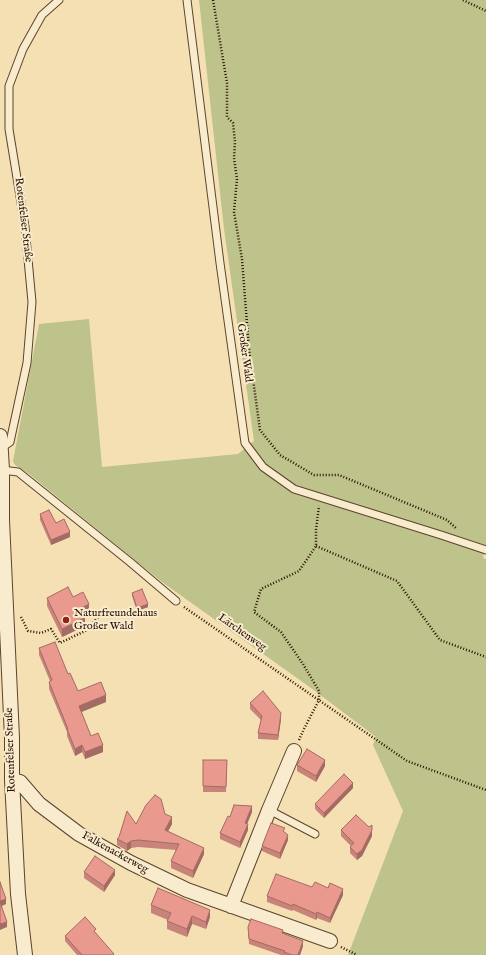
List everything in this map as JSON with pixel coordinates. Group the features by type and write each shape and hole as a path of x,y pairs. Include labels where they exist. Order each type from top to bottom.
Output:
{"street":[{"name":"Rotenfelser Straße","path":"0,442 2,470 1,520 12,738 12,780 18,894 26,955"},
{"path":"231,906 294,751"},
{"name":"Falkenackerweg","path":"12,780 20,782 39,804 79,834 132,864 187,890 330,941"}],"lane":[{"name":"Rotenfelser Straße","path":"0,442 10,442 27,363 32,302 25,227 9,129 9,86 23,49 42,15 59,0"},
{"name":"Großer Wald","path":"187,0 220,263 245,443 263,467 294,489 486,550"},
{"path":"2,470 18,472 176,601"},
{"path":"269,810 315,834"}],"path":[{"path":"213,0 227,83 227,117 233,123 235,142 234,158 237,179 234,212 242,259 249,350 260,430 280,455 314,475 339,475 447,520 458,530"},
{"path":"463,0 486,11"},
{"path":"304,729 319,700 319,691 281,632 254,612 261,590 299,571 316,546 316,530 320,497"},
{"path":"316,546 397,581 440,640 486,657"},
{"name":"Lärchenweg","path":"176,601 407,761 486,790"},
{"path":"19,614 28,631 41,633 51,629 60,643 87,630 98,617"},
{"path":"330,941 357,955"}],"green space":[{"path":"199,0 486,0 486,545 483,558 486,559 486,955 348,955 403,811 373,745 376,737 311,688 162,582 29,474 15,465 13,461 39,324 89,319 102,467 238,454 254,441 224,229"}],"building":[{"path":"49,510 56,523 64,519 70,532 51,540 40,514"},
{"path":"68,587 73,597 83,592 89,604 81,608 85,618 62,629 47,598"},
{"path":"142,589 148,604 137,608 132,593"},
{"path":"55,642 68,674 70,673 78,691 101,682 106,695 79,706 91,736 98,733 103,745 85,752 82,745 75,749 49,682 52,680 39,648"},
{"path":"263,691 281,713 278,735 258,733 262,716 250,703"},
{"path":"307,749 325,760 316,776 297,765"},
{"path":"203,760 227,760 226,787 203,786"},
{"path":"344,774 353,783 324,813 315,804"},
{"path":"155,795 161,799 165,814 172,817 165,830 204,848 193,871 171,861 179,844 138,840 131,841 127,844 117,839 119,837 127,811 136,824 146,805"},
{"path":"234,805 252,806 245,823 248,824 240,842 220,833 228,816 230,817"},
{"path":"356,815 369,827 372,825 372,830 362,850 357,854 350,847 354,843 341,830"},
{"path":"271,823 285,828 283,831 288,835 280,853 262,846"},
{"path":"95,856 115,870 104,886 84,872"},
{"path":"276,874 312,887 315,882 328,888 330,883 343,889 330,918 317,912 316,914 293,904 292,906 267,896"},
{"path":"0,882 6,899 0,901"},
{"path":"158,888 210,910 206,922 192,916 187,929 167,921 171,913 151,905"},
{"path":"0,902 7,922 0,924"},
{"path":"85,917 96,929 94,931 114,954 113,955 82,955 65,936"},
{"path":"251,919 283,930 282,933 303,941 298,955 292,955 284,952 285,951 249,939 248,927"}],"place":[{"name":"Naturfreundehaus Großer Wald","path":"66,620"}]}
